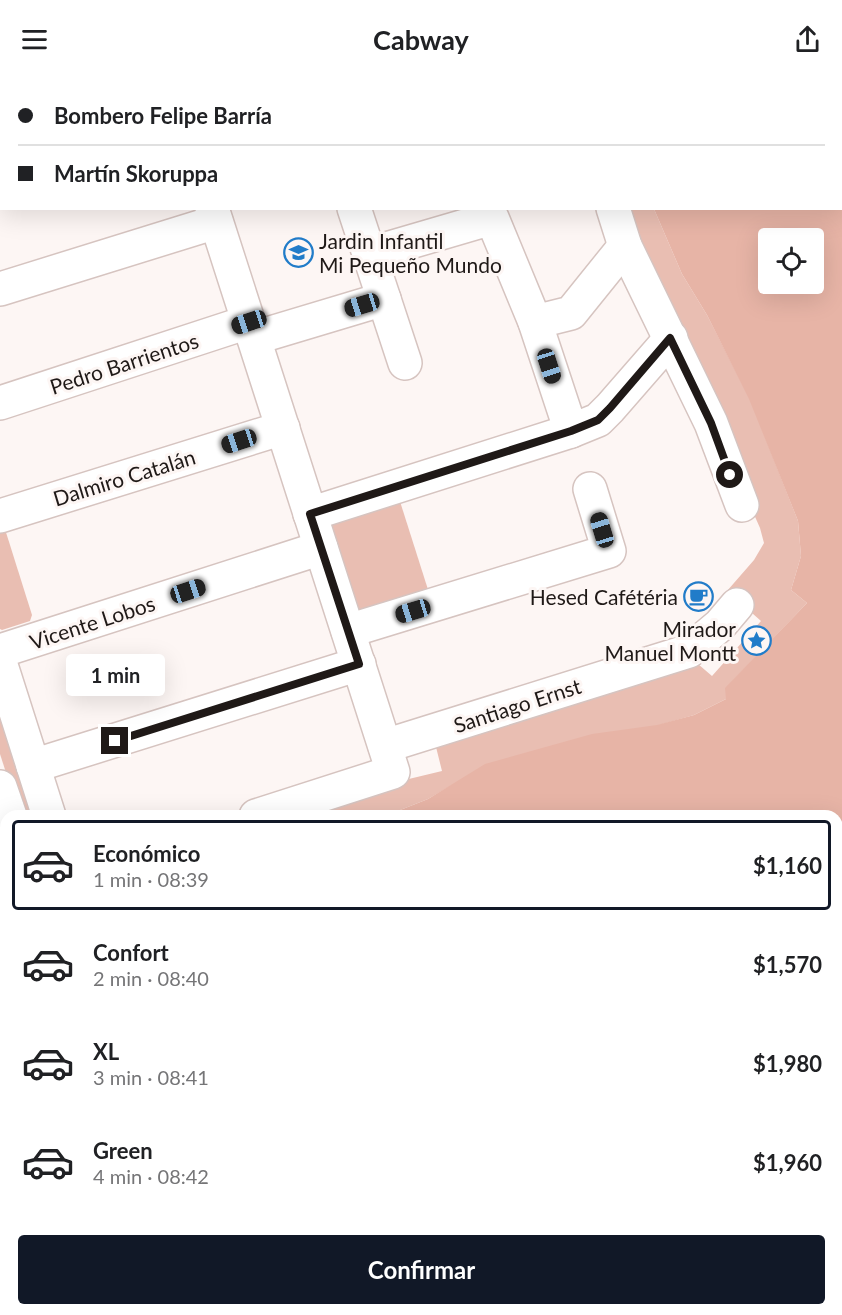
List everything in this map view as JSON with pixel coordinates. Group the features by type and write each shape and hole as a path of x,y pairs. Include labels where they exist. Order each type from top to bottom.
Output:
{"street":[{"path":"355,210 405,363"},
{"path":"614,210 625,246 711,423 742,506"},
{"path":"0,289 214,215 389,759"},
{"path":"369,254 492,218 535,322 571,431"},
{"path":"535,322 571,313 625,246"},
{"name":"Pedro Barrientos","path":"0,403 251,330 384,299"},
{"path":"310,514 571,431 598,420 670,338"},
{"name":"Dalmiro Catalán","path":"0,516 283,428"},
{"path":"348,631 609,551 590,489"},
{"name":"Vicente Lobos","path":"0,651 321,548"},
{"name":"Santiago Ernst","path":"270,810 389,759 689,651 720,625 737,605"},
{"path":"0,662 47,810"},
{"path":"33,766 359,664"},
{"path":"0,787 8,810"}],"shaded area":[{"path":"619,210 654,210 682,274 707,315 750,399 798,521 801,556 791,590 807,603 726,688 726,699 694,715 452,785 428,799 400,810 304,810 388,784 442,771 436,747 698,664 712,676 761,621 727,591 754,560 764,543 760,528"},
{"path":"654,210 842,210 842,810 400,810 428,799 485,764 592,734 657,725 694,715 726,699 725,688 807,603 791,590 801,556 798,521 749,399 707,315 682,274"},
{"path":"397,492 431,599 350,624 316,517"},
{"path":"0,523 4,526 32,615 30,621 2,630 0,629"},
{"path":"0,707 33,810 18,810 0,754"}],"place":[{"name":"Jardin Infantil Mi Pequeño Mundo","path":"298,252"},
{"name":"Hesed Cafétéria","path":"699,596"},
{"name":"Mirador Manuel Montt","path":"757,640"}],"route":[{"path":"115,741 359,664 310,514 571,431 598,420 670,338 711,423 730,475"}]}
